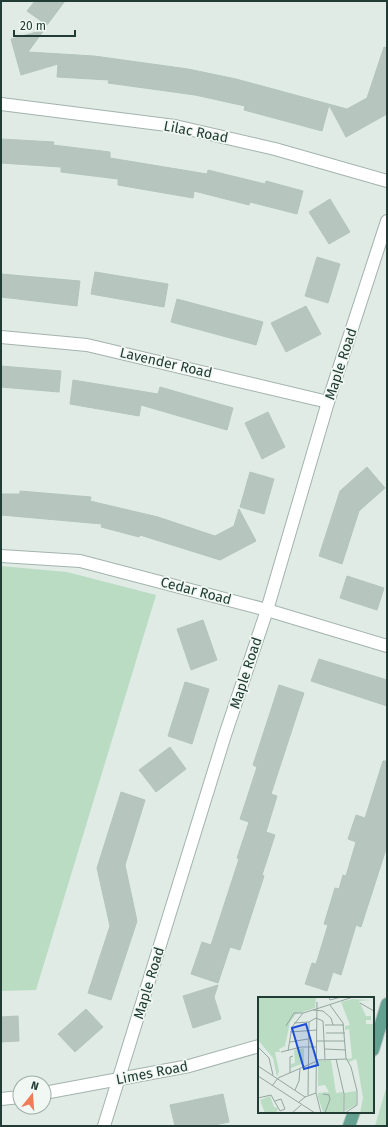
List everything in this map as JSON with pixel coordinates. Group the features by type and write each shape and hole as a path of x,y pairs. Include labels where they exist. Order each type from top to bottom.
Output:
{"main road":[{"path":"374,1044 377,1024 387,1004"},
{"path":"349,1126 354,1113"}],"street":[{"name":"Lilac Road","path":"1,104 175,126 275,149 387,181"},
{"name":"Maple Road","path":"104,1126 225,735 267,610 328,402 387,221"},
{"name":"Lavender Road","path":"1,337 87,345 328,402"},
{"name":"Cedar Road","path":"1,556 80,561 267,610 387,646"},
{"name":"Limes Road","path":"52,1092 189,1066 258,1046"},
{"path":"1,1099 12,1098"}],"green space":[{"path":"1,566 67,572 156,595 36,990 1,991"},
{"path":"387,1085 387,1126 375,1126"}],"building":[{"path":"35,1 65,1 47,25 27,11"},
{"path":"44,30 28,52 94,56 188,69 236,79 347,109 367,98 384,47 387,48 387,114 346,137 329,105 322,131 244,110 245,106 195,95 108,83 109,80 57,77 58,64 21,75 11,39"},
{"path":"1,139 54,142 53,145 110,152 110,158 207,174 208,170 265,184 266,181 303,191 297,214 250,202 249,205 194,191 193,198 118,185 118,179 61,172 61,167 1,163"},
{"path":"330,199 350,232 329,244 309,212"},
{"path":"317,257 340,264 328,303 305,296"},
{"path":"95,272 168,284 164,307 91,294"},
{"path":"1,274 80,281 77,306 1,297"},
{"path":"177,299 263,322 256,345 171,322"},
{"path":"306,306 321,334 286,352 271,323"},
{"path":"1,366 61,371 59,392 1,387"},
{"path":"73,380 158,394 160,387 233,408 227,430 141,405 139,416 70,404"},
{"path":"268,412 285,447 262,459 245,423"},
{"path":"367,467 385,488 359,511 342,564 319,556 340,491"},
{"path":"250,472 274,479 264,514 240,507"},
{"path":"20,491 91,497 90,501 158,517 215,536 234,526 239,509 256,541 220,560 140,535 139,537 101,527 102,524 1,515 1,494 20,494"},
{"path":"347,576 384,588 377,610 340,598"},
{"path":"203,620 217,660 191,670 177,629"},
{"path":"319,659 387,680 387,706 311,681"},
{"path":"185,682 209,689 192,744 168,736"},
{"path":"279,685 304,693 271,794 277,796 266,832 275,835 262,875 264,876 240,950 230,947 218,983 191,974 202,942 211,945 239,859 237,858 249,822 240,819 257,767 253,765"},
{"path":"170,747 186,769 156,792 139,770"},
{"path":"383,761 387,761 387,846 361,927 356,925 341,975 333,972 327,991 305,984 312,963 316,964 328,925 324,924 335,888 339,889 343,875 346,876 356,842 348,839 356,815 365,818"},
{"path":"121,792 145,800 125,865 137,921 111,1000 88,993 110,926 97,868"},
{"path":"218,985 214,997 221,1019 193,1028 183,996"},
{"path":"86,1009 103,1027 75,1052 58,1034"},
{"path":"18,1016 19,1041 1,1042 1,1017"},
{"path":"223,1094 229,1122 210,1126 175,1126 170,1105"}]}
